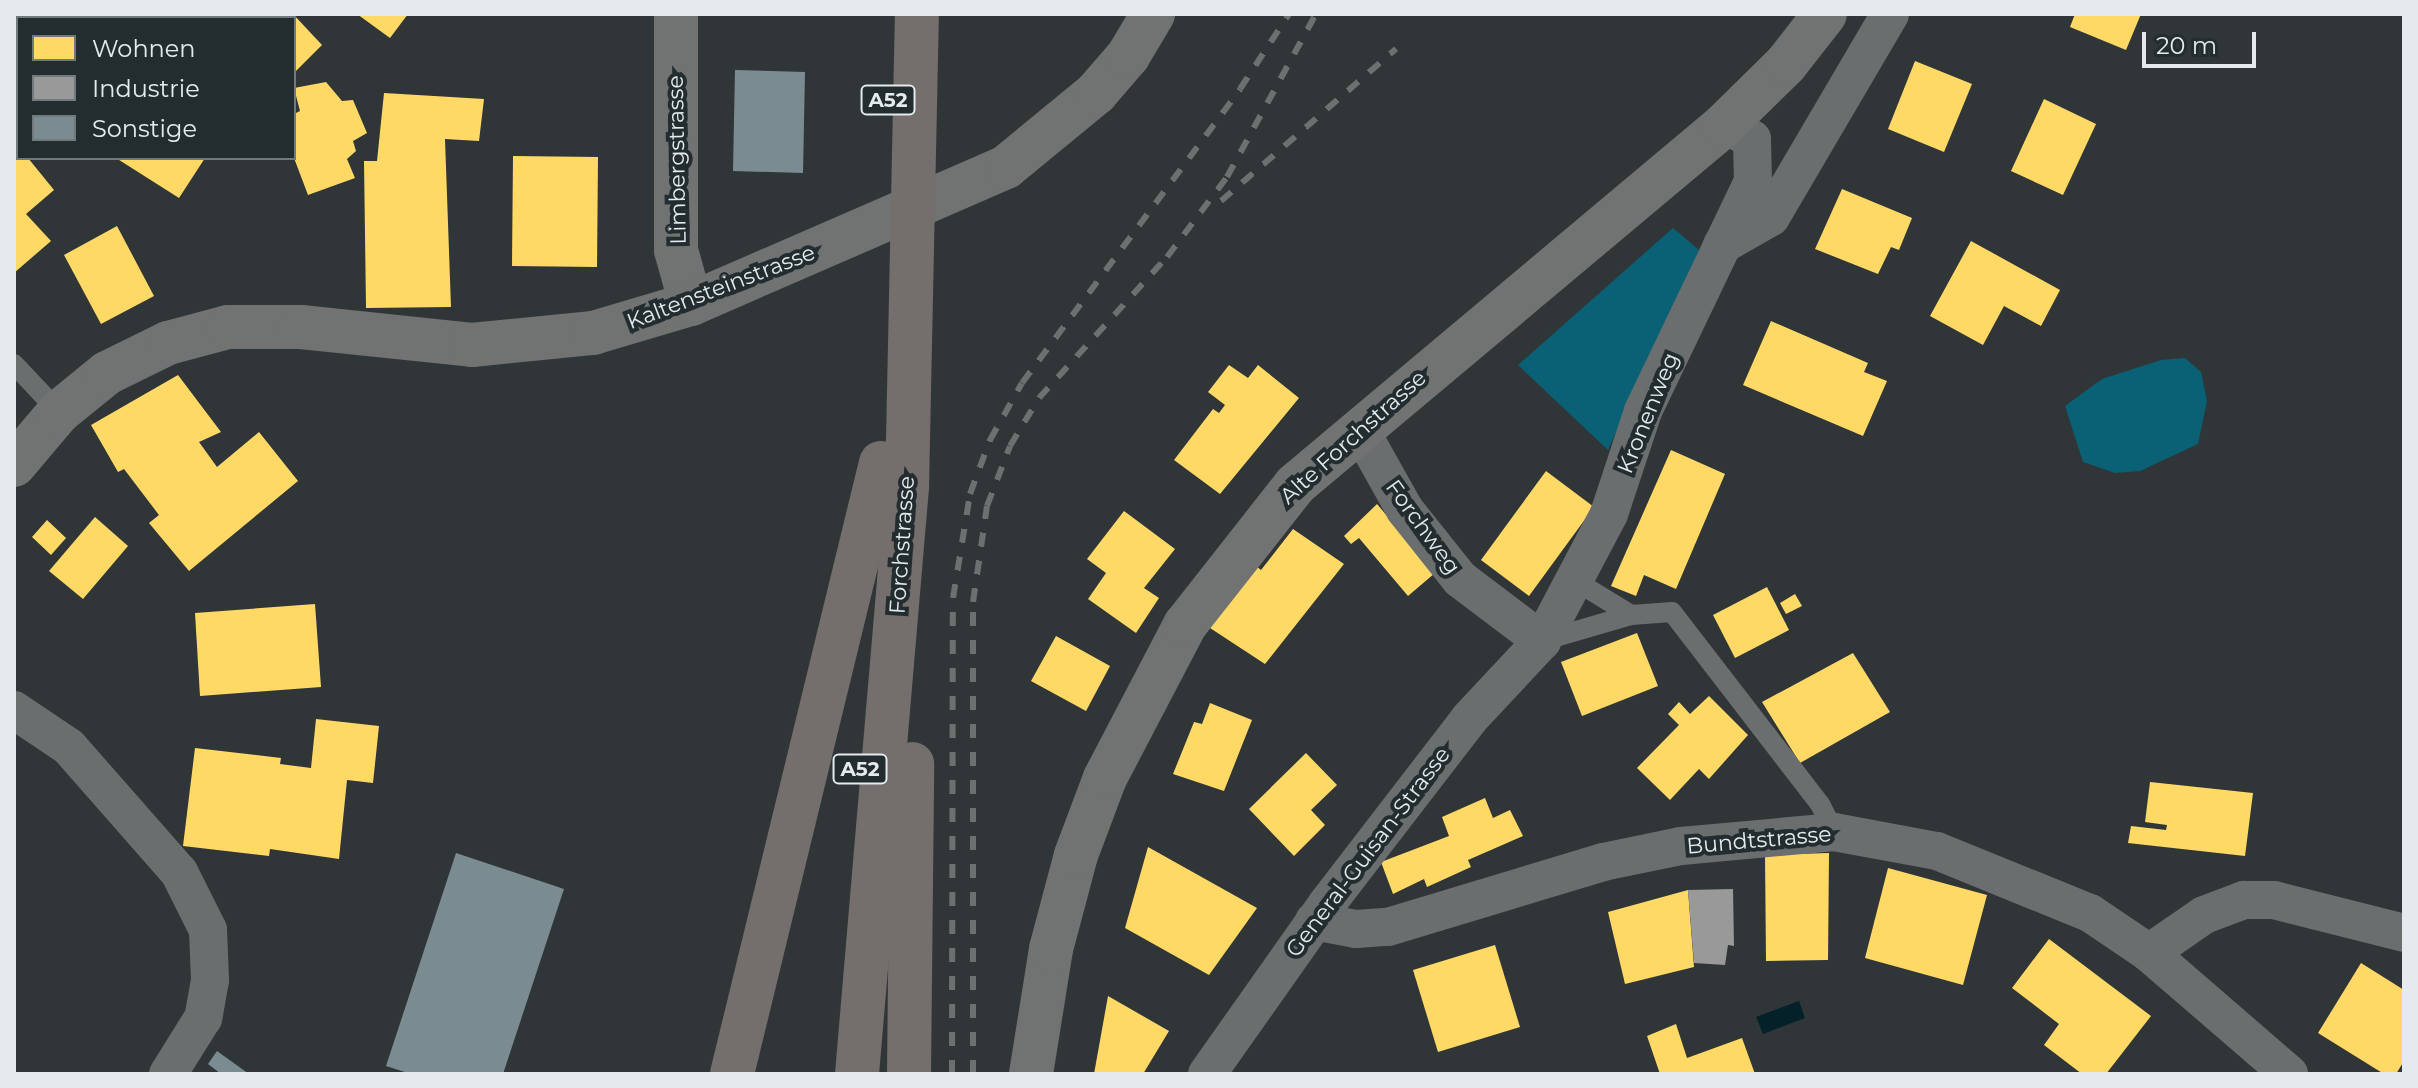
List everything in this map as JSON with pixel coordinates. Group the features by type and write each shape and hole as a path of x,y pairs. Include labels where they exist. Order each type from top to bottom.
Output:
{"highway":[{"name":"Forchstrasse","path":"889,14 902,179"},
{"name":"Forchstrasse","path":"857,1074 894,475 902,179 917,14"},
{"name":"Forchstrasse","path":"830,1074 894,475"},
{"path":"732,1074 894,475"},
{"path":"894,475 914,895 909,1074"}],"street":[{"name":"Limbergstrasse","path":"676,14 676,250 691,304"},
{"name":"Kaltensteinstrasse","path":"14,465 59,412 132,361 168,343 228,327 301,327 472,345 593,333 691,304 1006,167 1096,93 1128,56 1153,14"},
{"name":"Alte Forchstrasse","path":"1031,1074 1051,949 1076,855 1105,778 1185,625 1265,519 1359,428 1724,125 1786,64 1825,14"},
{"path":"1722,245 1771,217 1890,14"},
{"name":"Kronenweg","path":"1574,580 1609,514 1643,411 1753,181 1757,159 1752,139 1724,125"},
{"name":"Forchweg","path":"1359,428 1405,510 1460,579 1542,641"},
{"name":"General-Guisan-Strasse","path":"1207,1074 1314,921 1469,719 1542,641 1574,580"},
{"path":"14,710 69,747 179,872 208,930 210,980 203,1018 168,1074"},
{"name":"Bundtstrasse","path":"1314,921 1356,929 1388,927 1618,859 1721,841 1834,832 1937,851 2090,913 2149,953 2289,1074"},
{"path":"2149,953 2204,915 2244,900 2274,900 2404,933"}],"lane":[{"path":"14,364 59,412"},
{"path":"1574,580 1631,615"},
{"path":"1542,641 1631,615 1672,612 1820,804 1834,832"}],"shaded area":[{"path":"1673,228 1699,250 1608,450 1518,365"},
{"path":"2185,358 2201,372 2207,401 2198,444 2140,471 2115,473 2083,462 2065,406 2102,379 2161,360"},
{"path":"1799,1001 1805,1018 1763,1034 1756,1017"}],"building: Wohnen":[{"path":"144,14 295,16 219,16"},
{"path":"357,14 408,14 390,38"},
{"path":"2075,14 2141,14 2126,50 2070,27"},
{"path":"296,17 322,45 296,71"},
{"path":"1915,61 1972,84 1944,152 1888,129"},
{"path":"326,82 342,101 353,100 367,133 353,141 356,151 347,159 355,178 308,195 295,160 296,113 300,111 296,88"},
{"path":"384,93 484,99 479,141 445,139 451,307 366,308 364,161 377,161"},
{"path":"2044,99 2096,124 2063,195 2011,171"},
{"path":"14,141 16,160 30,160 54,190 26,214 51,241 14,273"},
{"path":"513,156 598,157 597,267 512,266"},
{"path":"119,160 204,160 179,198"},
{"path":"1842,189 1912,218 1899,250 1891,247 1878,274 1815,249"},
{"path":"117,226 154,296 101,324 64,255"},
{"path":"1971,241 2060,290 2041,326 2004,306 1983,345 1930,316"},
{"path":"1771,321 1868,363 1864,372 1887,381 1863,436 1743,385"},
{"path":"1229,365 1248,378 1258,365 1299,398 1220,494 1174,460 1213,409 1219,413 1225,405 1208,392"},
{"path":"178,375 221,432 199,442 217,467 259,432 298,481 189,571 149,523 159,515 124,469 118,472 91,425"},
{"path":"1671,450 1725,474 1676,589 1644,575 1636,596 1611,586"},
{"path":"1546,471 1594,507 1529,596 1481,560"},
{"path":"1377,504 1435,573 1408,596 1359,538 1351,544 1344,536"},
{"path":"1124,511 1175,549 1144,588 1159,598 1136,633 1088,599 1106,573 1087,559"},
{"path":"95,517 128,546 83,599 49,571"},
{"path":"47,520 66,538 51,555 32,537"},
{"path":"1293,529 1344,564 1265,664 1210,628 1256,566 1261,570"},
{"path":"1767,587 1789,630 1735,658 1713,615"},
{"path":"1795,594 1802,606 1786,614 1780,603"},
{"path":"315,604 321,687 200,696 195,613"},
{"path":"1637,633 1658,686 1582,716 1561,662"},
{"path":"1056,636 1110,666 1086,711 1031,681"},
{"path":"1853,653 1890,712 1800,763 1762,702"},
{"path":"1709,696 1748,735 1709,779 1699,769 1670,800 1637,768 1679,725 1668,714 1679,702 1690,714"},
{"path":"1210,703 1252,720 1224,791 1173,774 1194,722 1202,724"},
{"path":"316,719 379,726 373,783 347,780 339,859 270,849 269,856 183,846 195,748 281,758 280,764 311,768"},
{"path":"1306,753 1337,785 1311,810 1325,825 1294,856 1249,809"},
{"path":"2150,782 2253,793 2245,856 2128,843 2131,826 2166,830 2167,825 2145,822"},
{"path":"1485,798 1493,818 1510,810 1523,836 1468,860 1471,867 1427,887 1424,879 1393,894 1381,862 1449,836 1442,817"},
{"path":"1148,847 1257,908 1209,975 1125,928"},
{"path":"1829,853 1828,960 1766,961 1765,855"},
{"path":"1888,868 1987,895 1963,985 1865,958"},
{"path":"1688,890 1694,967 1625,984 1608,912"},
{"path":"2049,939 2151,1016 2106,1074 2082,1074 2044,1045 2059,1024 2012,988"},
{"path":"1495,945 1520,1027 1438,1052 1413,970"},
{"path":"2361,963 2404,990 2404,1061 2396,1074 2384,1074 2318,1033"},
{"path":"1108,996 1169,1031 1143,1074 1094,1074"},
{"path":"1676,1024 1687,1058 1742,1038 1755,1074 1660,1074 1647,1036"}],"building: Industrie":[{"path":"1733,889 1734,946 1728,945 1725,965 1694,963 1688,890"}],"building: Sonstige":[{"path":"735,70 805,72 803,173 733,171"},
{"path":"456,853 564,889 503,1074 411,1074 386,1066"},
{"path":"217,1051 249,1074 221,1074 208,1064"}],"railway":[{"path":"952,1074 953,598 970,494 990,440 1022,383 1240,89 1289,14"},
{"path":"973,1074 973,602 987,506 1010,446 1039,398 1167,257 1227,177 1316,14"},
{"path":"1221,201 1396,49"}]}
